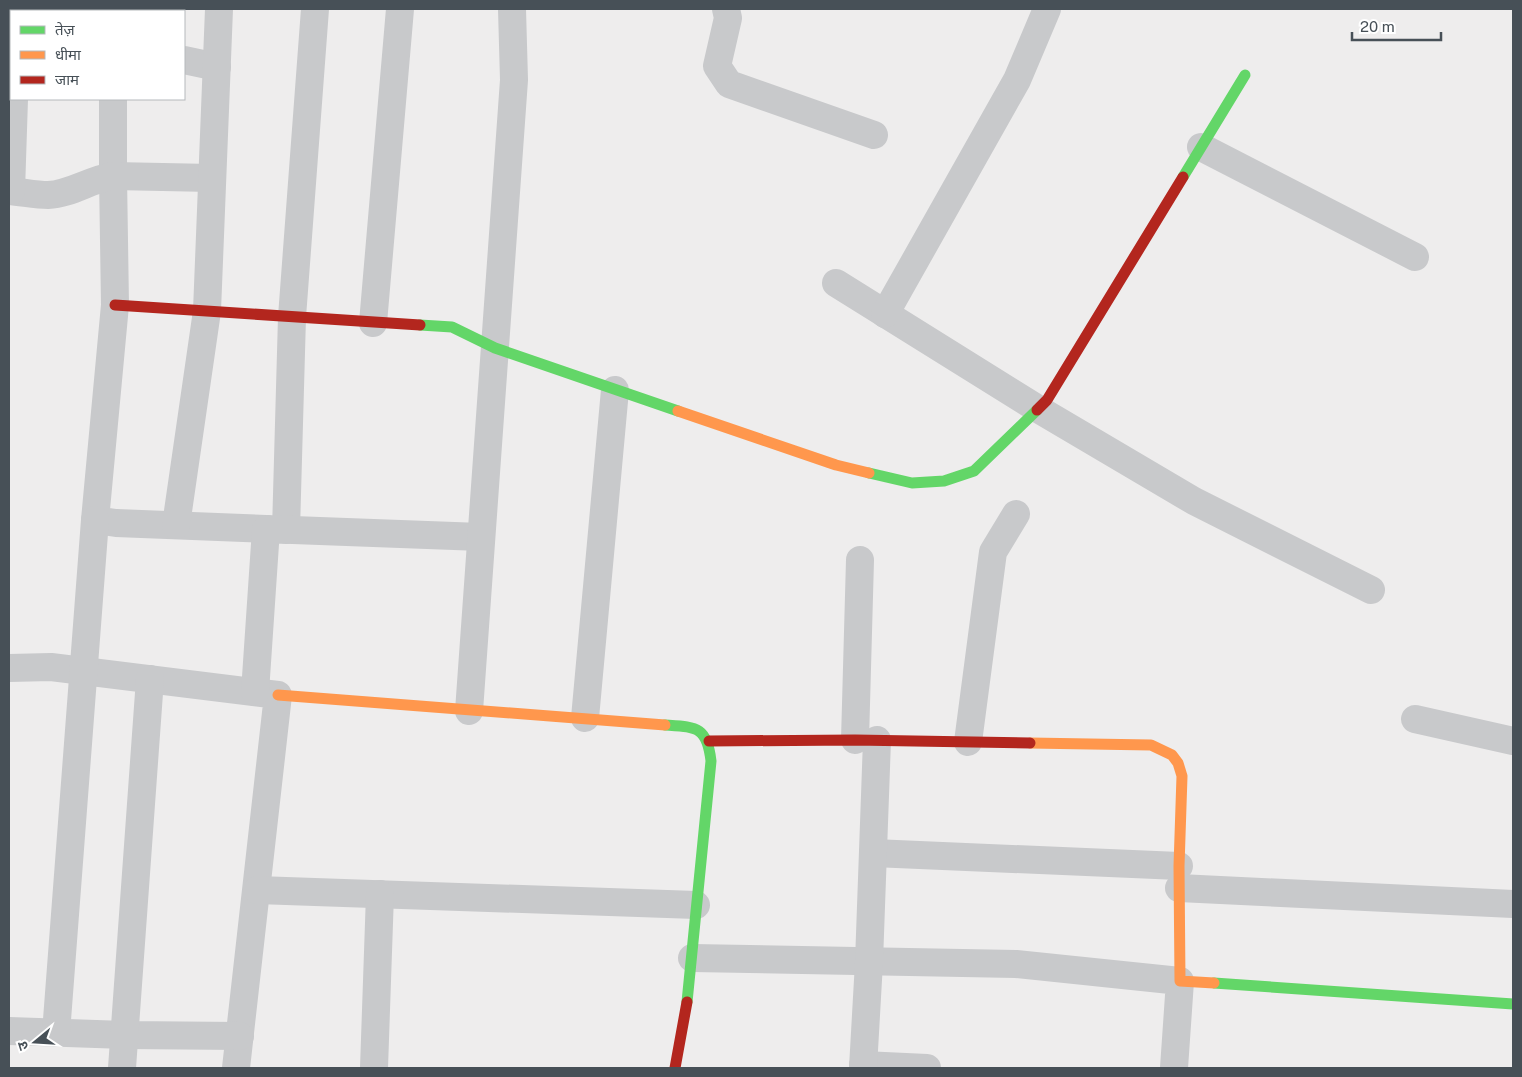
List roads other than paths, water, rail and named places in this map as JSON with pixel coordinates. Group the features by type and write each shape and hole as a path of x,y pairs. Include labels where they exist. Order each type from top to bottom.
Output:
{"street":[{"path":"176,525 207,311 219,9"},
{"path":"236,1068 257,890 276,530 315,9"},
{"path":"373,323 400,9"},
{"path":"469,710 514,80 512,9"},
{"path":"726,9 728,18 717,66 728,84 874,135"},
{"path":"885,314 1017,80 1047,9"},
{"path":"185,60 217,67"},
{"path":"116,305 452,327 495,348 836,465 912,483 944,481 974,471 1047,400 1245,75"},
{"path":"14,100 10,191 48,195 76,188 100,178 113,176 212,178"},
{"path":"56,1033 96,495 116,305 113,100"},
{"path":"1201,147 1415,257"},
{"path":"836,283 1038,409 1194,501 1371,590"},
{"path":"585,718 615,390"},
{"path":"968,742 993,552 1016,514"},
{"path":"95,520 116,523 481,537"},
{"path":"860,560 866,740 873,853 863,1066 927,1068"},
{"path":"9,668 51,667 266,693 692,727 702,732 709,740 711,761 688,997 675,1068"},
{"path":"122,1068 150,679"},
{"path":"1415,719 1513,741"},
{"path":"709,740 1150,744 1170,753 1178,762 1182,776 1179,877 1180,981 1174,1068"},
{"path":"873,853 1513,904"},
{"path":"257,890 696,905"},
{"path":"374,1068 380,894"},
{"path":"692,958 1016,964 1180,981 1513,1004"},
{"path":"9,1031 240,1036"}]}
